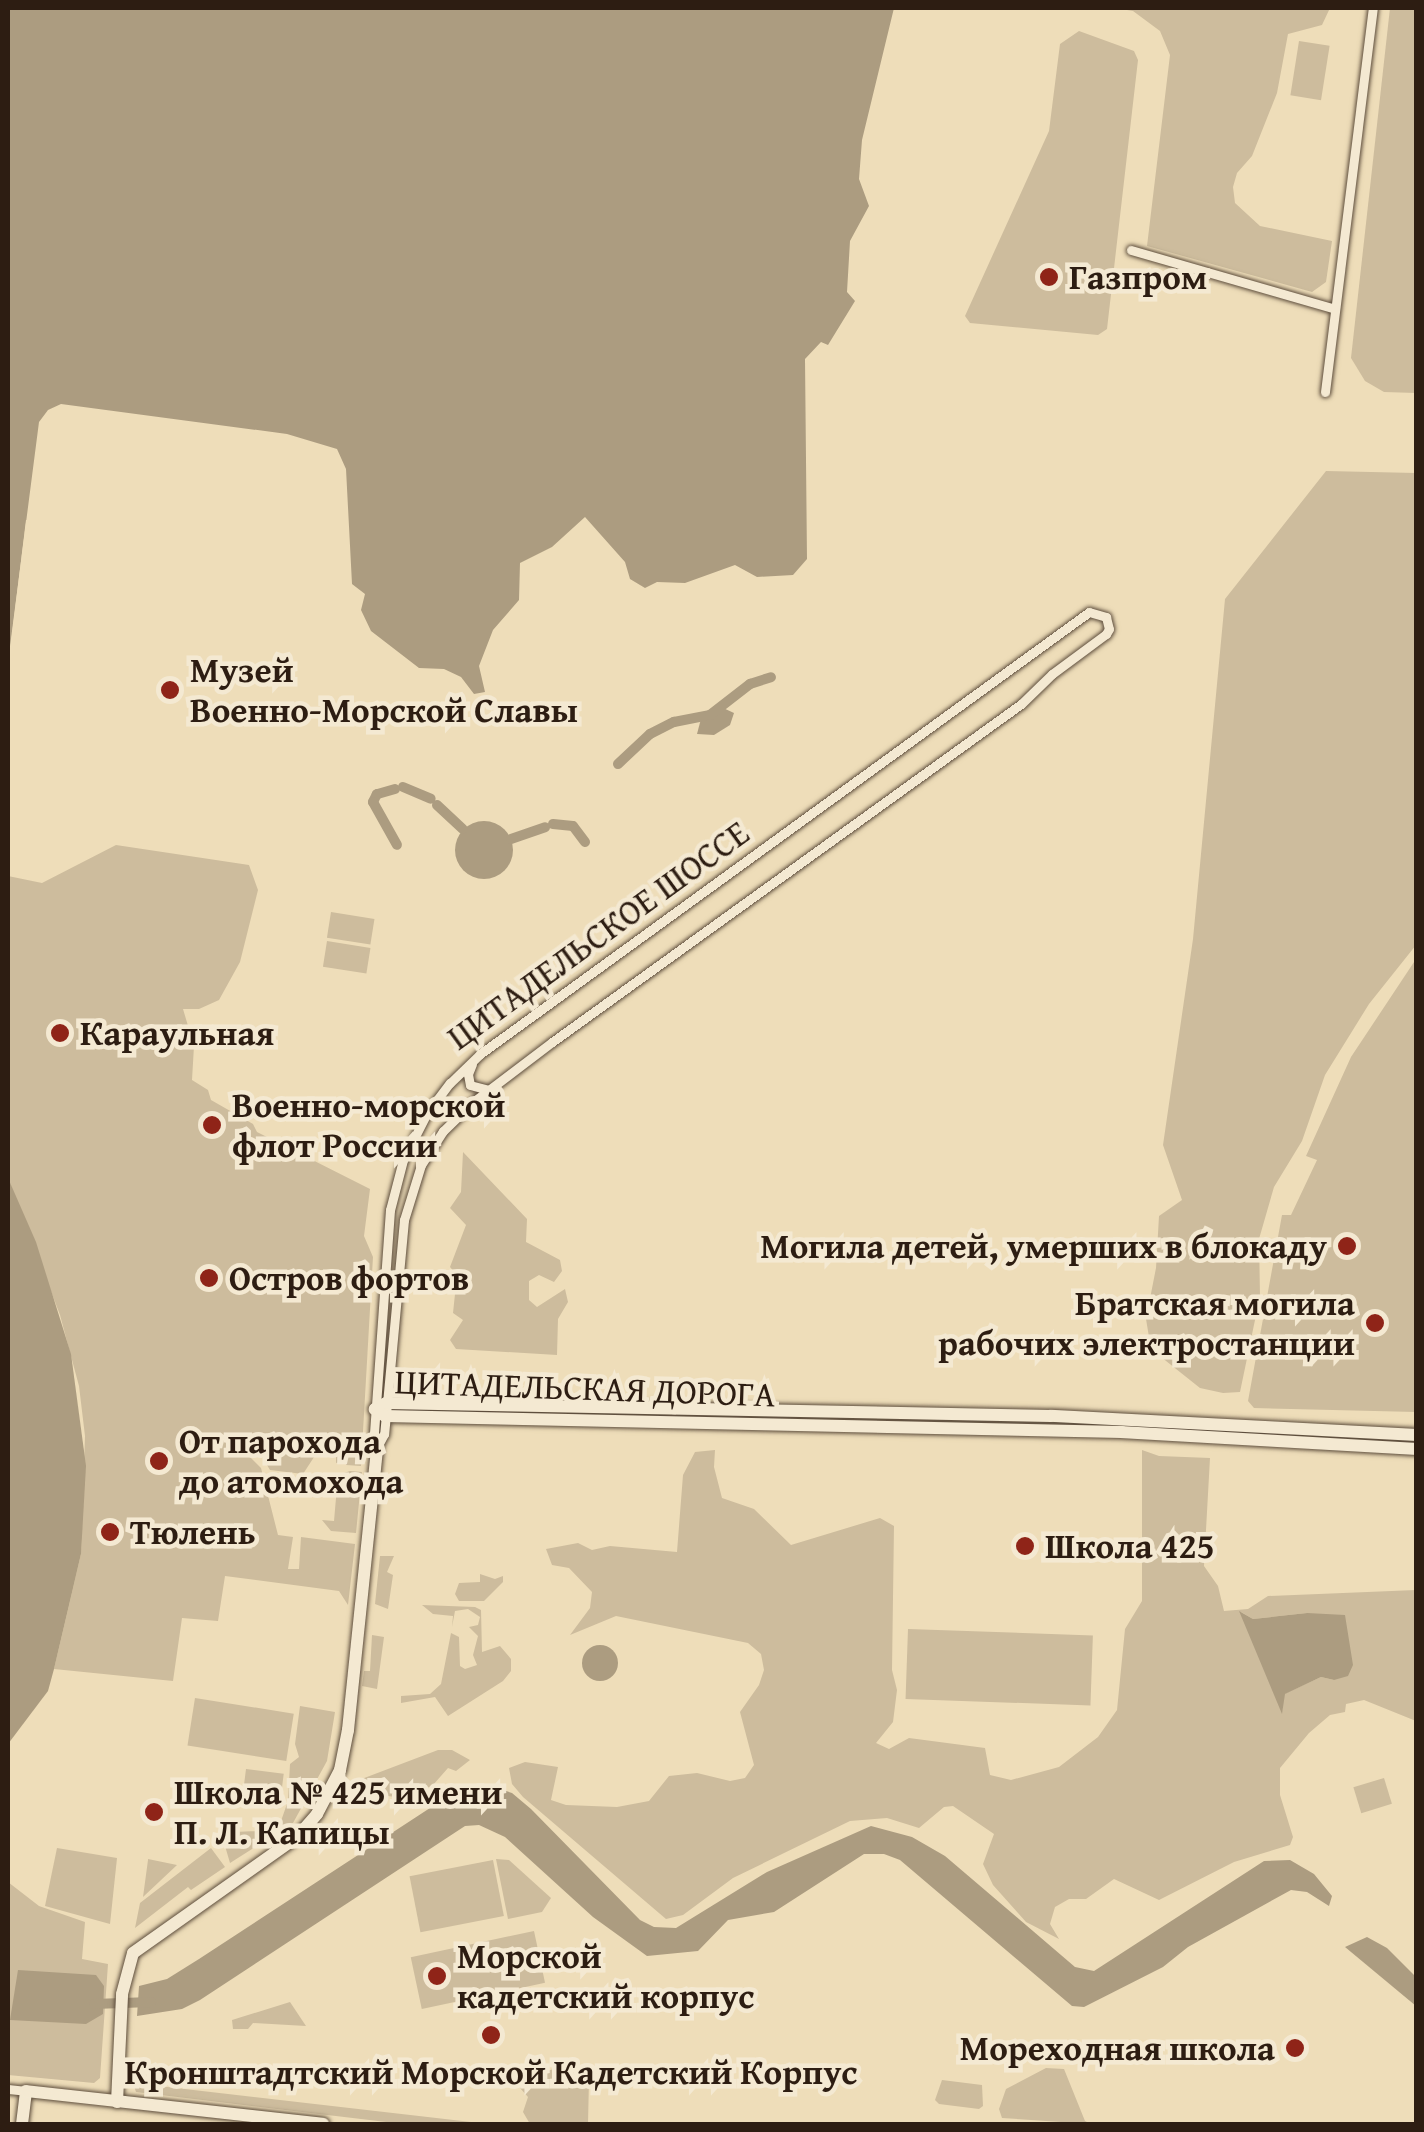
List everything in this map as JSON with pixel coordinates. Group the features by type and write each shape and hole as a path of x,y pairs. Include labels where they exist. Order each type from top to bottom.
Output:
{"street":[{"path":"1325,392 1373,8"},
{"path":"1131,250 1335,310"},
{"name":"ЦИТАДЕЛЬСКОЕ ШОССЕ","path":"117,2102 122,1994 129,1960 142,1943 298,1836 317,1814 335,1780 348,1730 377,1447 382,1409 398,1257 411,1190 443,1131 489,1090 994,724 1109,629 1106,617 1089,612 480,1054 427,1114 403,1160 394,1190 382,1409"},
{"path":"480,1054 468,1070 468,1080 474,1090 489,1090"},
{"name":"ЦИТАДЕЛЬСКАЯ ДОРОГА","path":"382,1409 1051,1416 1416,1435"},
{"name":"ЦИТАДЕЛЬСКАЯ ДОРОГА","path":"382,1409 1108,1431 1416,1449"},
{"path":"8,2089 248,2120 324,2124"},
{"path":"22,2124 26,2090"}],"shaded area":[{"path":"8,8 894,8 862,140 859,179 869,206 850,241 847,292 855,301 828,345 821,342 805,359 807,559 793,575 757,577 735,565 685,583 657,582 645,588 630,579 625,562 585,517 552,547 520,563 519,600 493,630 479,666 485,692 474,694 461,677 444,669 419,668 371,631 361,610 365,594 352,584 346,469 337,449 287,434 61,404 48,410 39,422 8,662"},
{"path":"1115,8 1330,8 1322,25 1288,34 1277,93 1252,156 1237,173 1233,187 1235,203 1260,226 1332,241 1326,282 1312,292 1147,246 1170,55 1160,31 1133,11"},
{"path":"1390,8 1416,8 1416,393 1384,392 1365,381 1351,358"},
{"path":"1079,31 1134,51 1138,60 1107,329 1098,335 970,323 965,316 1049,131 1060,44"},
{"path":"1299,41 1330,46 1321,100 1290,95"},
{"path":"1326,471 1416,473 1416,945 1369,1004 1325,1075 1302,1141 1274,1187 1259,1239 1260,1296 1240,1392 1223,1393 1200,1388 1151,1349 1146,1319 1156,1268 1159,1216 1182,1200 1163,1145 1193,939 1225,599"},
{"path":"721,707 734,713 730,725 714,735 697,734 702,715"},
{"path":"484,821 505,829 513,850 505,871 484,879 463,871 455,850 463,829"},
{"name":"Остров фортов","path":"116,845 249,865 258,890 240,962 219,1000 199,1009 183,1009 194,1046 192,1080 208,1090 211,1100 253,1124 257,1132 370,1189 364,1236 373,1257 361,1466 346,1465 346,1460 336,1463 336,1456 316,1454 303,1474 270,1470 258,1450 250,1457 261,1468 278,1535 293,1537 288,1569 299,1569 301,1537 355,1544 348,1605 339,1591 225,1576 218,1621 182,1618 173,1681 54,1669 81,1554 85,1436 79,1386 60,1315 8,1178 8,876 42,883"},
{"path":"331,912 374,919 370,945 327,938"},
{"path":"327,941 370,948 366,974 323,967"},
{"path":"1416,959 1416,1412 1254,1408 1248,1401 1282,1215 1291,1215 1317,1160 1306,1156 1351,1057"},
{"path":"463,1152 527,1219 526,1242 560,1260 562,1271 554,1282 539,1275 529,1281 529,1300 537,1307 565,1289 568,1302 558,1319 557,1355 456,1349 450,1340 463,1320 453,1313 457,1275 450,1267 466,1225 450,1208 461,1192"},
{"path":"8,1178 36,1242 71,1354 86,1466 81,1554 48,1691 8,1744"},
{"path":"715,1450 714,1467 722,1498 754,1509 791,1545 880,1518 894,1526 892,1670 897,1690 893,1722 876,1743 889,1749 909,1738 985,1748 990,1775 1011,1780 1059,1767 1098,1737 1117,1710 1125,1629 1142,1601 1142,1450 1159,1456 1210,1458 1204,1566 1218,1586 1224,1611 1248,1609 1268,1596 1416,1590 1416,1721 1364,1700 1346,1704 1345,1712 1330,1715 1309,1733 1280,1768 1280,1795 1293,1837 1290,1845 1234,1862 1159,1900 1114,1879 1086,1899 1069,1899 1055,1907 1050,1924 1059,1939 1026,1922 993,1885 983,1864 994,1834 953,1806 944,1807 919,1828 887,1818 850,1821 733,1878 683,1915 666,1919 523,1797 512,1784 509,1768 525,1762 558,1767 551,1800 566,1805 617,1807 649,1801 669,1776 697,1773 730,1781 745,1778 754,1765 740,1712 759,1685 764,1670 761,1654 748,1643 616,1616 570,1635 590,1608 592,1592 569,1568 552,1565 546,1549 578,1543 592,1550 610,1546 677,1552 683,1475 695,1452","holes":["1241,1612 1253,1619 1307,1613 1334,1680 1321,1677 1284,1694 1282,1711"]},
{"path":"362,1472 356,1533 331,1531 322,1520 334,1521 338,1475"},
{"path":"380,1556 394,1556 387,1572 393,1575 388,1609 375,1604"},
{"path":"480,1574 495,1579 503,1576 503,1582 484,1601 459,1601 455,1594 459,1583 480,1582"},
{"path":"422,1605 481,1610 482,1652 500,1646 511,1659 511,1671 503,1681 448,1716 435,1697 401,1703 401,1696 430,1694 441,1684 451,1633 459,1637 460,1666 465,1669 477,1665 473,1655 478,1636 469,1627 478,1625 480,1617 468,1609 455,1611 452,1627 453,1616 433,1614"},
{"path":"1239,1611 1253,1619 1307,1613 1345,1615 1353,1665 1348,1676 1334,1680 1321,1677 1285,1694 1282,1714"},
{"path":"908,1629 1093,1635 1090,1705 906,1699"},
{"path":"372,1635 384,1637 377,1689 362,1686 364,1671 370,1671"},
{"path":"600,1645 613,1650 618,1663 613,1676 600,1681 587,1676 582,1663 587,1650"},
{"path":"195,1698 294,1714 286,1761 187,1745"},
{"path":"300,1706 335,1712 327,1761 293,1823 230,1863 225,1846 235,1832 257,1831 281,1821 288,1801 290,1764 299,1757 295,1744"},
{"path":"438,1750 452,1750 470,1760 456,1771 448,1768 433,1785 407,1798 387,1796 374,1809 358,1802 360,1794 354,1788 359,1780"},
{"path":"246,1769 284,1774 279,1808 242,1804"},
{"path":"1384,1778 1392,1804 1361,1813 1353,1787"},
{"path":"485,1784 512,1793 531,1809 640,1920 654,1927 676,1928 767,1872 871,1826 912,1837 945,1856 1075,1967 1094,1971 1264,1861 1290,1860 1314,1874 1332,1896 1329,1906 1307,1892 1291,1890 1188,1947 1163,1967 1084,2007 1072,2006 900,1860 884,1854 864,1854 774,1912 728,1920 698,1951 647,1956 593,1917 505,1837 479,1825 465,1826 200,2000 182,2009 137,2016 139,1986 167,1979 456,1791"},
{"path":"57,1848 117,1858 110,1924 45,1906"},
{"path":"211,1848 225,1867 191,1890 188,1887 135,1928 140,1903"},
{"path":"496,1859 509,1860 551,1898 542,1912 508,1919"},
{"path":"148,1860 177,1865 143,1897"},
{"path":"493,1860 504,1916 420,1932 410,1876"},
{"path":"8,1882 39,1906 85,1922 82,1959 108,1964 100,2078 94,2083 8,2075"},
{"path":"534,1931 545,1983 422,2009 411,1957"},
{"path":"1367,1937 1387,1948 1416,1977 1416,2006 1345,1947"},
{"path":"18,1970 96,1975 104,1986 103,2014 86,2024 10,2020"},
{"path":"290,2002 306,2026 253,2023 248,2029 233,2029 232,2020"},
{"path":"562,2067 578,2070 589,2079 588,2124 530,2124 523,2112 528,2097 520,2088 531,2075"},
{"path":"1046,2068 1064,2069 1085,2121 1091,2124 1002,2118 999,2109 1006,2089"},
{"path":"942,2080 982,2085 983,2106 979,2109 939,2104 935,2100"},
{"path":"133,2083 471,2124 403,2124 136,2092"}],"pier":[{"path":"26,520 31,520 12,663 8,667"}],"waterway":[{"path":"618,764 650,734 674,722 710,715 750,684 771,677"},
{"path":"403,787 431,799"},
{"path":"395,789 377,794 373,802 397,845"},
{"path":"437,805 463,829"},
{"path":"553,824 573,826 585,842"},
{"path":"511,839 545,827"},
{"path":"94,2004 151,2002"}],"place":[{"name":"Газпром","path":"1049,277"},
{"name":"Музей Военно-Морской Славы","path":"170,690"},
{"name":"Караульная","path":"60,1033"},
{"name":"Военно-морской флот России","path":"212,1125"},
{"name":"Могила детей, умерших в блокаду","path":"1347,1246"},
{"name":"Остров фортов","path":"209,1278"},
{"name":"Братская могила рабочих электростанции","path":"1375,1323"},
{"name":"От парохода до атомохода","path":"159,1461"},
{"name":"Тюлень","path":"110,1532"},
{"name":"Школа 425","path":"1025,1546"},
{"name":"Школа № 425 имени П. Л. Капицы","path":"154,1812"},
{"name":"Морской кадетский корпус","path":"437,1976"},
{"name":"Кронштадтский Морской Кадетский Корпус","path":"491,2035"},
{"name":"Мореходная школа","path":"1295,2048"}]}
